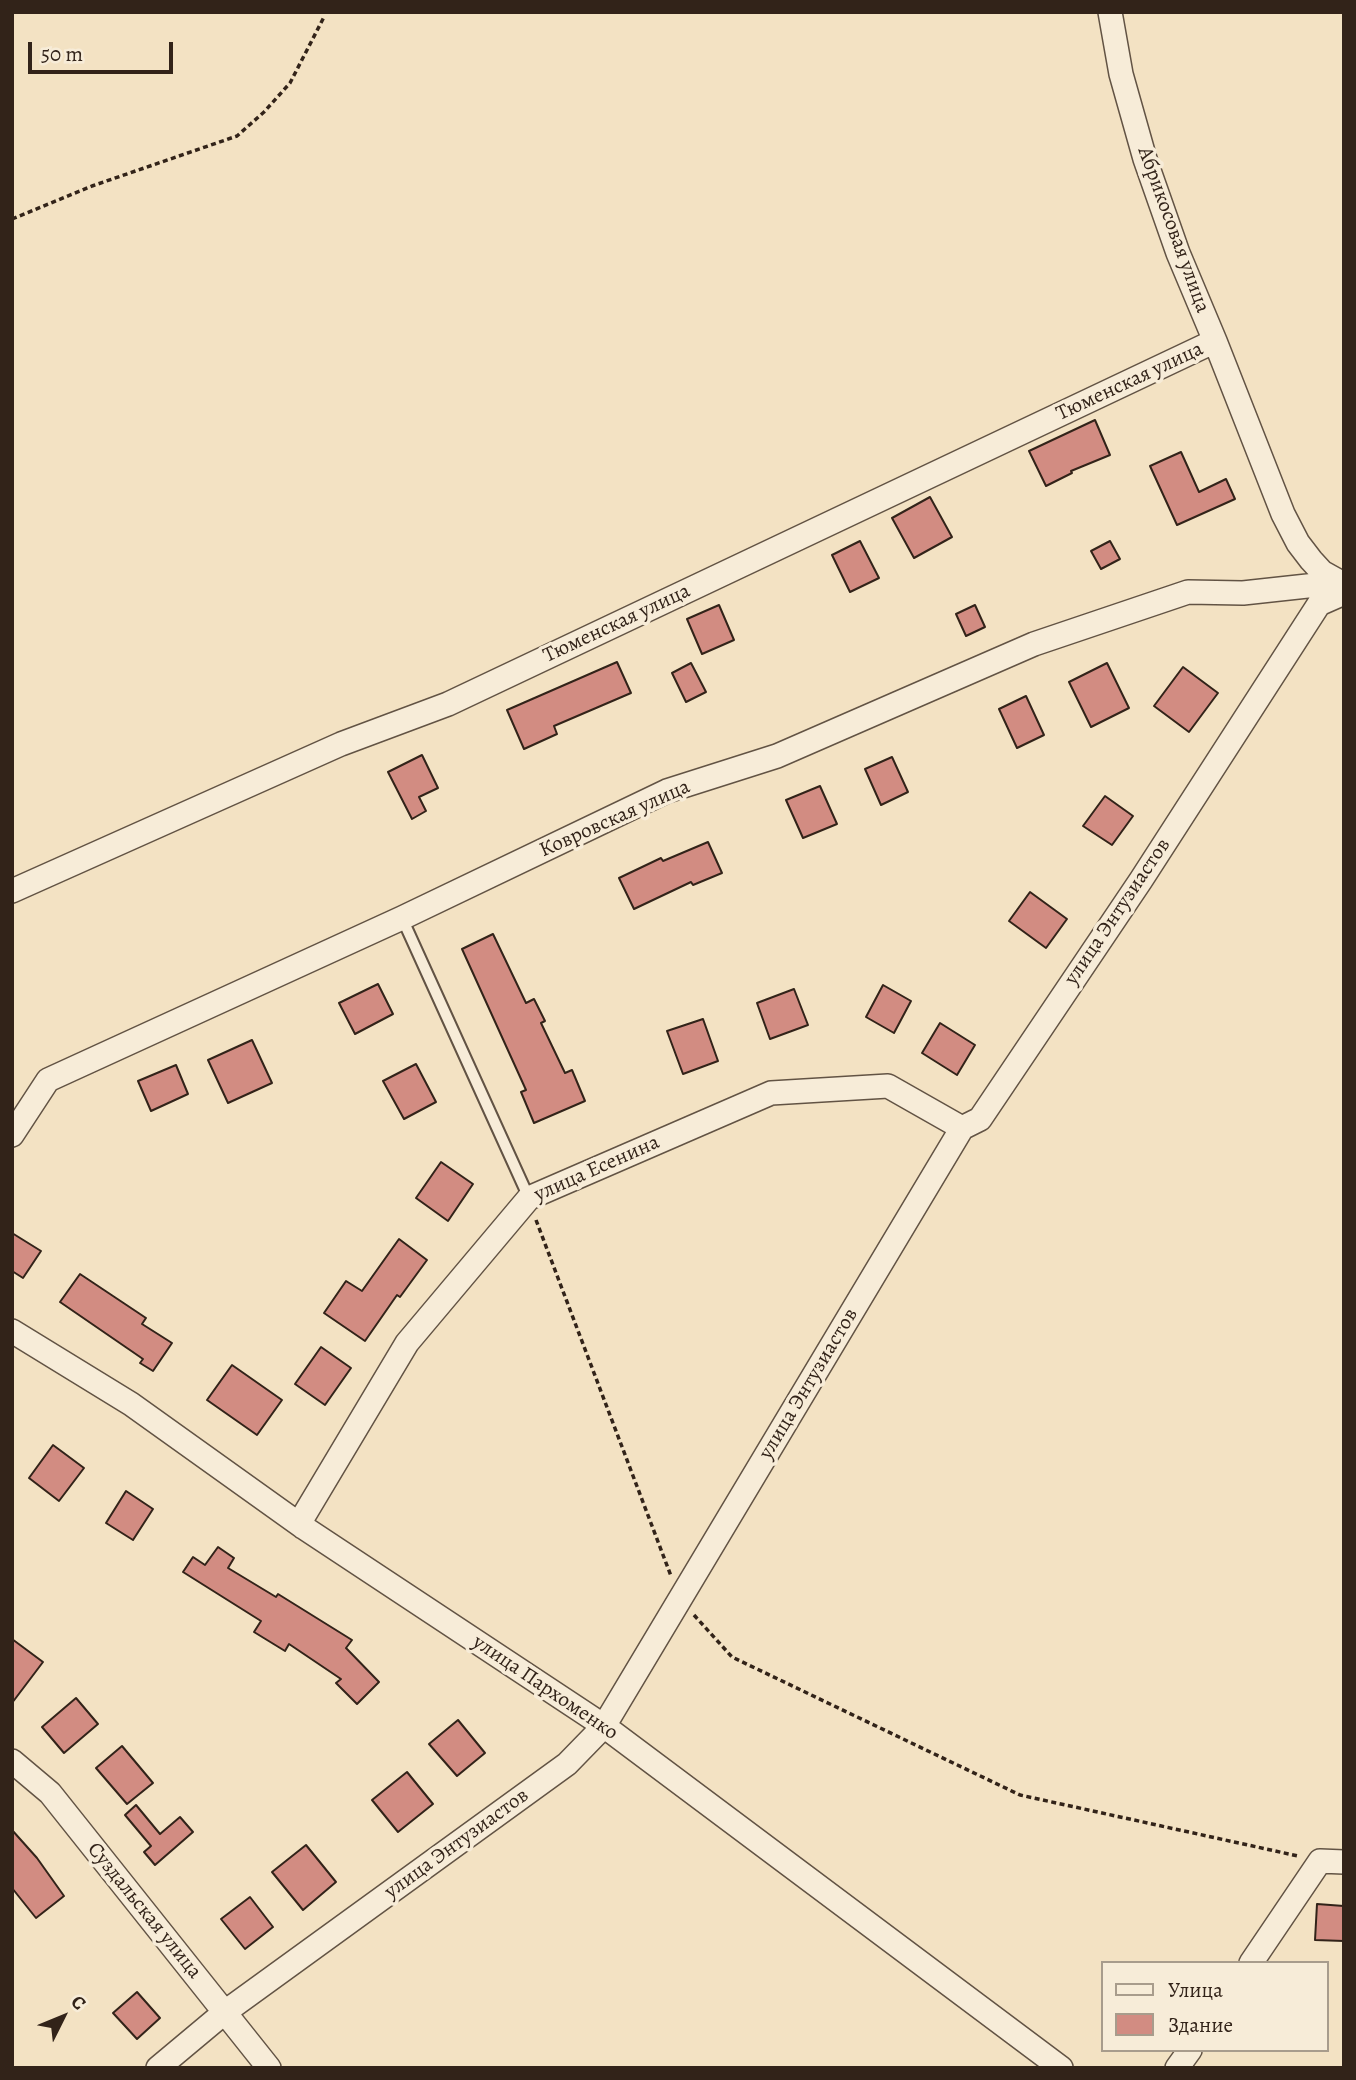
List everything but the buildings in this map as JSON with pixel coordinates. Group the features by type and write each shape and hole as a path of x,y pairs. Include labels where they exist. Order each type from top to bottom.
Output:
{"street":[{"name":"Абрикосовая улица","path":"1110,12 1121,74 1145,159 1178,253 1287,524 1311,560 1322,572 1343,586"},
{"name":"Тюменская улица","path":"12,891 341,744 448,704 1215,341"},
{"name":"Ковровская улица","path":"12,1135 48,1080 402,918 667,791 777,756 1034,644 1188,592 1243,593 1343,586"},
{"name":"улица Энтузиастов","path":"158,2068 225,2012 567,1764 604,1726 962,1128 980,1119 1141,880 1319,604 1343,586"},
{"name":"улица Есенина","path":"303,1527 303,1517 407,1343 528,1198 771,1093 888,1086 962,1128"},
{"name":"улица Пархоменко","path":"12,1331 131,1404 303,1527 604,1726 1061,2068"},
{"name":"Суздальская улица","path":"12,1761 50,1793 269,2068"},
{"path":"1252,1961 1320,1861 1344,1862"},
{"path":"1177,2068 1189,2052"}],"lane":[{"path":"402,918 528,1198"}],"path":[{"path":"12,219 92,186 237,136 264,112 290,83 324,17"},
{"path":"528,1198 680,1600 732,1657 1020,1795 1320,1861"}]}
